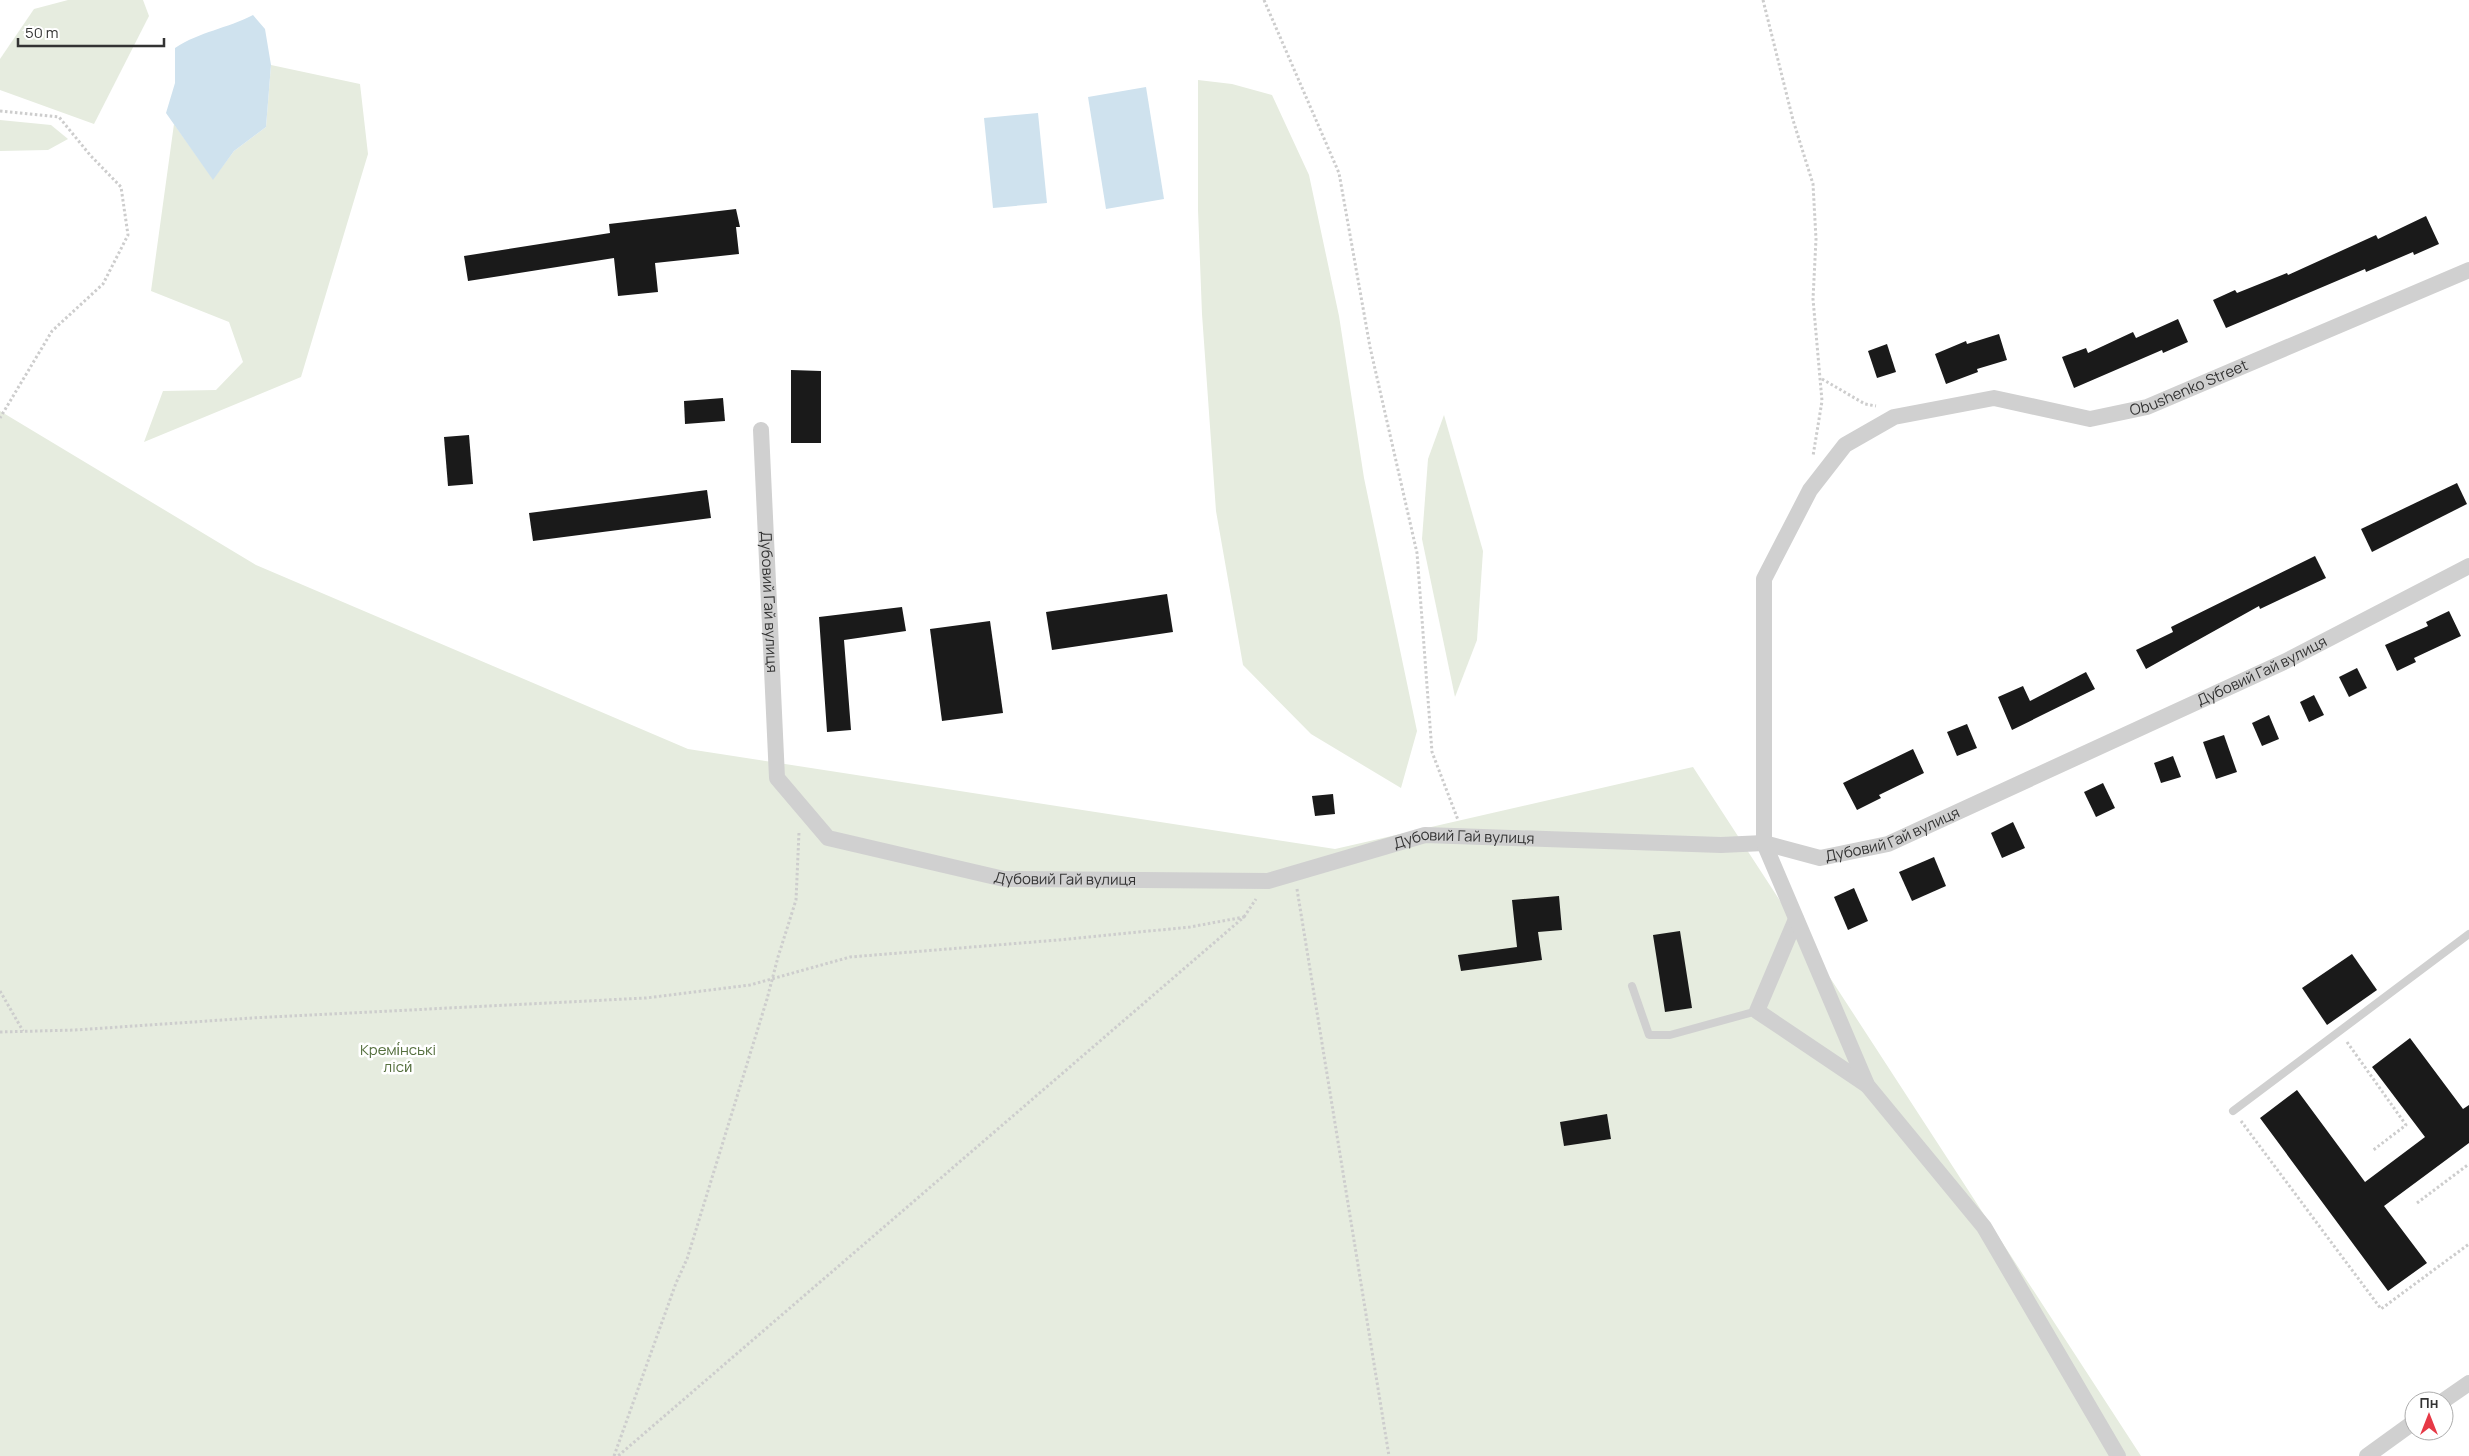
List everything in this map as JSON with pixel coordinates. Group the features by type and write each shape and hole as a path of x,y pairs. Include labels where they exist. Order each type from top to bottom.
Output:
{"street":[{"name":"Obushenko Street","path":"1888,412 1994,398 2090,419 2147,407 2469,270"},
{"path":"1888,412 1845,445 1810,490 1764,579 1764,843 1867,1085 1984,1227 2118,1456"},
{"name":"Дубовий Гай вулиця","path":"761,430 777,778 828,838 1004,879 1268,881 1425,836 1721,845 1764,843 1820,858 1888,844 2286,661 2469,566"},
{"path":"1796,919 1757,1011 1867,1085"},
{"path":"2454,1393 2469,1382"},
{"path":"2367,1456 2404,1429"}],"lane":[{"path":"2233,1111 2469,934"},
{"path":"1632,986 1649,1034 1670,1034 1757,1011"}],"path":[{"path":"1264,0 1339,172 1370,347 1417,553 1432,752 1465,836"},
{"path":"1763,0 1793,120 1814,184 1816,239 1813,299 1822,401 1814,447 1810,490"},
{"path":"0,111 59,117 90,155 121,187 128,235 104,284 52,331 0,418"},
{"path":"1821,379 1865,404 1888,412"},
{"path":"616,1456 699,1222 708,1186 768,999 772,979 796,900 799,852 797,801"},
{"path":"1294,874 1389,1456"},
{"path":"0,1032 646,998 750,985 850,957 1181,928 1244,917 616,1456"},
{"path":"0,991 23,1031"},
{"path":"2339,1031 2406,1125 2372,1151"},
{"path":"2233,1111 2381,1309 2469,1244"},
{"path":"2417,1203 2469,1164"}],"green space":[{"path":"68,0 143,0 149,16 94,124 0,90 0,59 34,9"},
{"path":"271,65 360,84 368,154 301,377 144,442 163,391 216,390 243,362 229,322 151,291 174,124 213,179 234,151 266,127"},
{"path":"1198,80 1232,84 1272,95 1309,175 1339,316 1364,478 1417,731 1401,788 1311,734 1243,665 1216,511 1202,314 1198,210"},
{"path":"0,120 51,125 68,139 48,150 0,151"},
{"name":"Кремі́нські ліси́","path":"0,411 256,565 688,749 1335,849 1693,767 2141,1456 0,1456"},
{"path":"1444,415 1483,551 1477,640 1455,697 1422,539 1428,459"}],"water":[{"path":"253,15 265,29 271,65 266,127 234,151 213,180 166,113 175,83 175,48 194,38"},
{"path":"1146,87 1164,199 1106,209 1088,97"},
{"path":"1038,113 1047,203 993,208 984,118"}],"building":[{"path":"736,209 740,227 736,227 739,254 655,263 658,292 618,296 614,258 468,281 464,256 610,233 609,224"},
{"path":"2426,216 2439,244 2414,255 2413,252 2366,272 2365,269 2226,328 2213,300 2235,290 2237,293 2287,273 2288,275 2376,235 2378,239"},
{"path":"2178,319 2188,342 2163,353 2162,350 2074,388 2062,357 2086,348 2088,353 2133,332 2136,338"},
{"path":"1999,334 2007,360 1977,369 1978,372 1946,384 1935,354 1966,341 1967,344"},
{"path":"1887,344 1896,372 1877,378 1868,351"},
{"path":"791,370 821,371 821,443 791,443"},
{"path":"723,398 725,421 685,424 684,401"},
{"path":"469,435 473,484 448,486 444,437"},
{"path":"2457,483 2467,504 2372,552 2361,529"},
{"path":"707,490 711,518 533,541 529,513"},
{"path":"2315,556 2326,578 2260,609 2259,606 2146,669 2136,650 2173,632 2171,627"},
{"path":"1167,594 1173,632 1052,650 1046,612"},
{"path":"902,607 906,631 844,640 851,730 827,732 819,617"},
{"path":"2449,611 2461,636 2414,658 2416,662 2397,671 2385,645 2428,626 2426,622"},
{"path":"990,621 1003,713 942,721 930,629"},
{"path":"2357,668 2367,688 2349,697 2339,677"},
{"path":"2086,672 2095,689 2012,730 1998,697 2023,686 2030,701"},
{"path":"2314,695 2324,715 2309,722 2300,702"},
{"path":"2269,715 2279,739 2262,746 2252,723"},
{"path":"1967,724 1977,748 1957,756 1947,732"},
{"path":"2224,735 2237,772 2216,779 2203,742"},
{"path":"1913,749 1924,773 1879,795 1881,798 1857,810 1843,783"},
{"path":"2173,756 2181,777 2161,783 2154,763"},
{"path":"2103,783 2115,808 2096,817 2084,792"},
{"path":"1333,794 1335,814 1315,816 1312,796"},
{"path":"2013,822 2025,848 2002,858 1991,833"},
{"path":"1934,857 1946,886 1912,901 1899,872"},
{"path":"1854,888 1868,921 1848,930 1834,897"},
{"path":"1559,896 1562,930 1538,932 1542,960 1461,971 1458,955 1517,947 1512,900"},
{"path":"1680,931 1692,1008 1665,1012 1653,935"},
{"path":"2352,954 2377,990 2327,1025 2302,988"},
{"path":"2410,1038 2463,1109 2469,1105 2469,1143 2384,1206 2427,1263 2388,1291 2260,1118 2297,1090 2365,1182 2425,1137 2372,1067"},
{"path":"1607,1114 1611,1139 1564,1146 1560,1122"}]}
